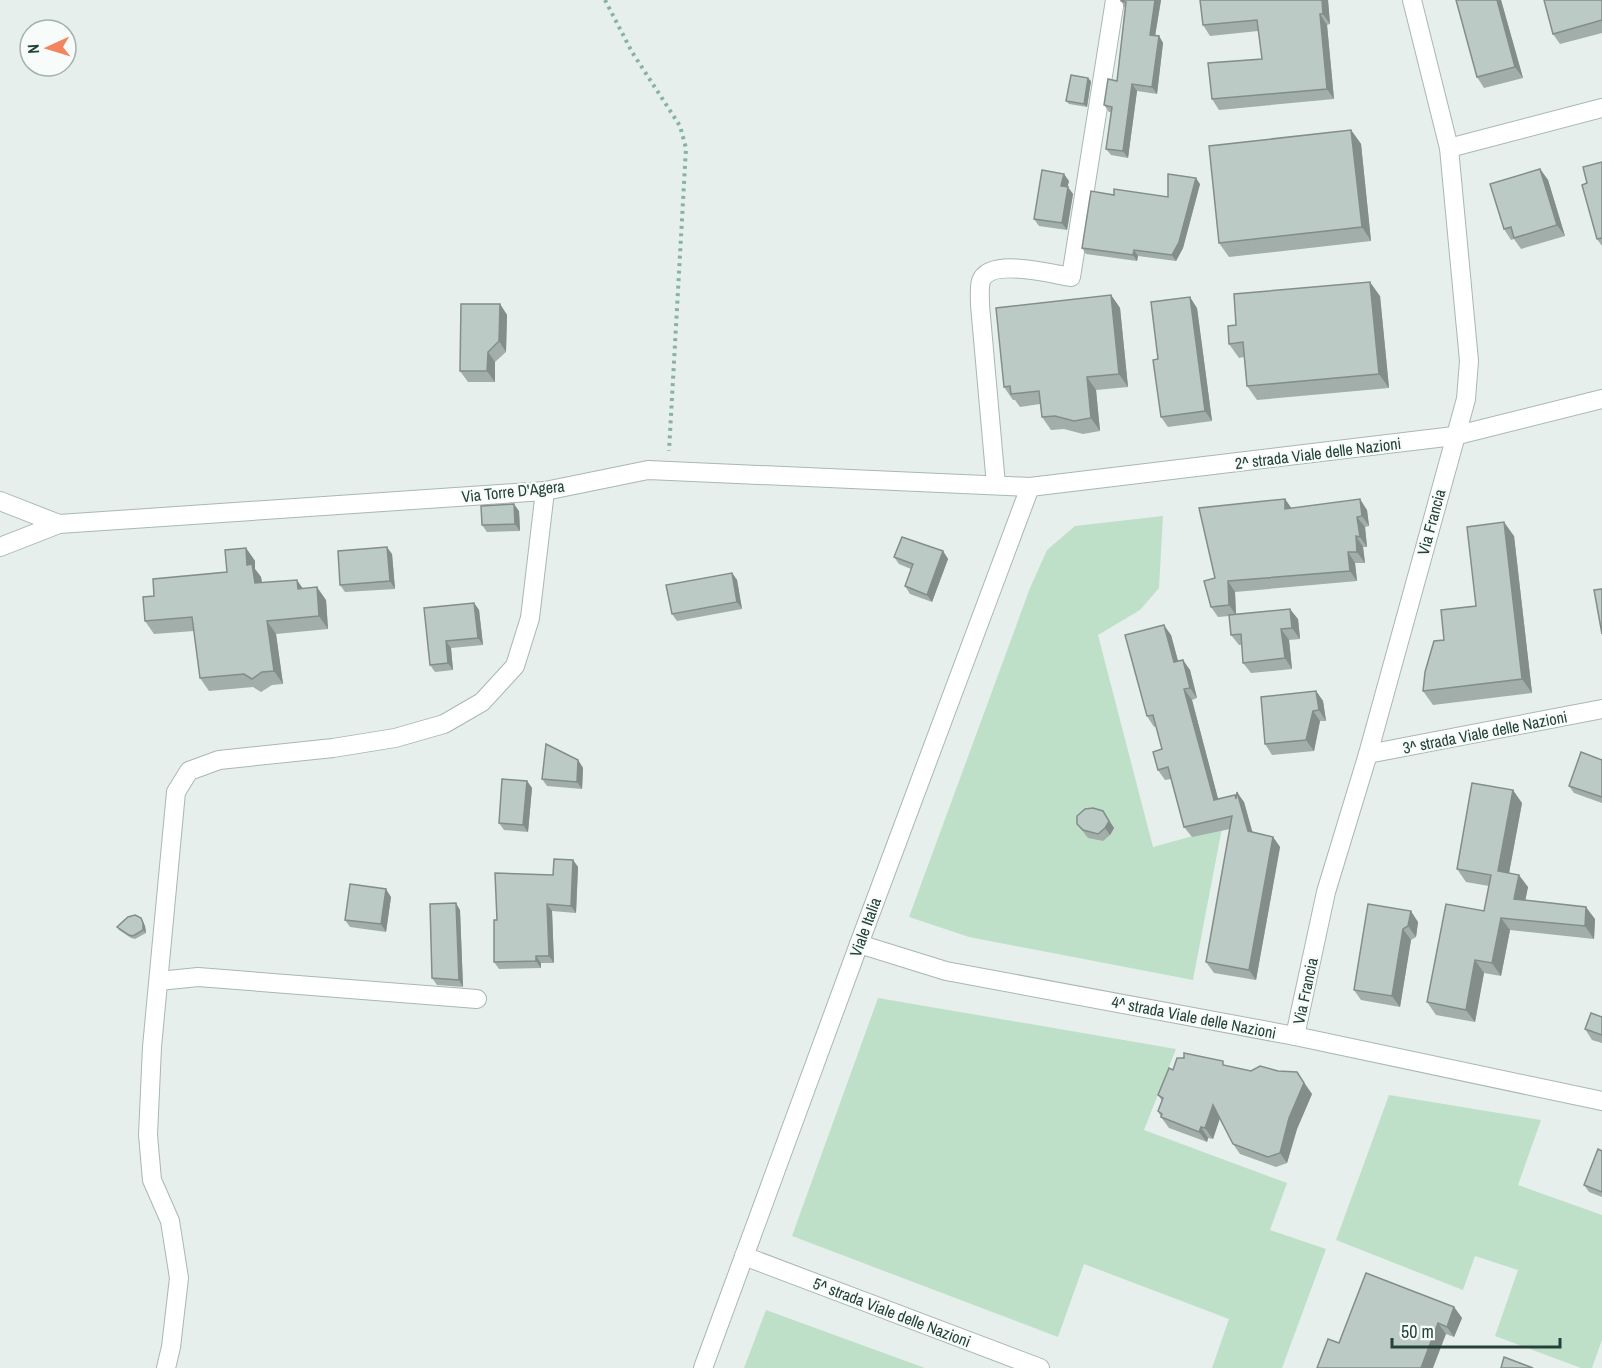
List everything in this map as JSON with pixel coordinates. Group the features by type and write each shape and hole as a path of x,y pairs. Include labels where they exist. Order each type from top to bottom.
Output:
{"street":[{"path":"996,485 980,305 982,280 990,271 1006,267 1071,277 1115,0"},
{"name":"Via Francia","path":"1295,1036 1326,892 1368,754 1466,399 1469,361 1449,148 1412,0"},
{"path":"1449,148 1602,108"},
{"name":"2^ strada Viale delle Nazioni","path":"1030,487 1454,436 1602,399"},
{"name":"Via Torre D'Agera","path":"0,547 59,524 545,491 648,470 1030,487"},
{"name":"Viale Italia","path":"703,1368 1030,487"},
{"path":"166,1368 171,1347 179,1278 170,1221 152,1180 148,1135 152,1047 176,792 189,771 219,760 333,748 395,738 444,724 482,702 515,666 530,618 545,491"},
{"path":"0,501 59,524"},
{"name":"3^ strada Viale delle Nazioni","path":"1368,754 1602,709"},
{"name":"4^ strada Viale delle Nazioni","path":"859,944 946,971 1295,1036 1602,1101"},
{"path":"159,981 198,977 477,999"},
{"name":"5^ strada Viale delle Nazioni","path":"744,1256 1040,1368"}],"path":[{"path":"605,0 632,52 680,126 686,148 668,471"}],"green space":[{"path":"1163,516 1159,588 1140,610 1098,635 1153,847 1222,828 1193,980 969,937 909,917 1030,588 1047,550 1075,526"},
{"path":"878,998 1176,1049 1144,1130 1287,1183 1270,1230 1326,1249 1282,1368 1212,1368 1229,1319 1084,1264 1058,1337 792,1236"},
{"path":"1389,1095 1541,1120 1518,1185 1602,1215 1602,1340 1592,1368 1581,1368 1495,1336 1518,1270 1475,1256 1463,1290 1336,1240"},
{"path":"766,1310 925,1368 744,1368"}],"building":[{"path":"1121,0 1155,0 1150,35 1159,36 1152,87 1132,84 1123,151 1106,149 1112,107 1104,105 1108,79 1117,81 1126,2"},
{"path":"1200,0 1322,0 1323,14 1320,14 1327,89 1212,99 1208,63 1262,59 1257,20 1203,25"},
{"path":"1456,0 1497,0 1515,67 1477,77"},
{"path":"1544,0 1602,0 1602,20 1553,34"},
{"path":"1071,75 1088,78 1084,104 1066,101"},
{"path":"1351,130 1362,227 1219,243 1209,146"},
{"path":"1602,162 1602,238 1597,239 1582,185 1587,183 1583,167"},
{"path":"1540,169 1557,225 1514,238 1511,227 1504,229 1490,184"},
{"path":"1042,170 1064,174 1061,186 1068,187 1062,223 1034,219"},
{"path":"1168,174 1196,178 1179,242 1172,255 1134,250 1133,255 1082,248 1091,191 1114,195 1114,189 1168,197"},
{"path":"1370,282 1379,374 1247,386 1243,342 1229,344 1228,326 1236,325 1234,294"},
{"path":"1111,295 1119,374 1087,377 1091,418 1074,421 1055,416 1042,417 1039,391 1011,394 1010,386 1004,387 996,308"},
{"path":"1190,297 1205,411 1161,417 1153,360 1158,359 1151,302"},
{"path":"461,304 500,304 499,341 488,352 487,371 460,371"},
{"path":"1285,499 1285,509 1360,499 1362,516 1357,517 1360,537 1356,536 1357,552 1348,552 1350,571 1228,581 1229,605 1211,607 1204,581 1215,578 1199,508"},
{"path":"514,504 515,524 482,525 481,506"},
{"path":"1504,522 1522,679 1423,691 1425,672 1434,641 1444,640 1441,610 1476,606 1467,527"},
{"path":"902,537 943,551 927,595 905,586 913,564 894,557"},
{"path":"387,547 390,581 340,585 338,551"},
{"path":"246,548 247,565 252,564 255,583 297,580 298,589 317,587 319,616 267,621 274,671 262,672 252,679 244,674 200,678 192,617 145,621 143,597 154,596 153,579 227,572 225,550"},
{"path":"732,573 737,602 672,614 666,585"},
{"path":"1602,589 1602,634 1594,590"},
{"path":"474,603 478,638 446,641 448,663 430,665 424,608"},
{"path":"1290,609 1292,628 1281,629 1285,658 1243,663 1241,634 1231,635 1229,615"},
{"path":"1164,625 1174,662 1183,660 1190,688 1184,689 1214,800 1235,795 1236,799 1237,792 1248,831 1273,837 1249,970 1206,962 1232,816 1184,827 1168,767 1158,770 1153,752 1162,749 1153,715 1147,716 1125,635"},
{"path":"1316,691 1319,710 1313,711 1306,740 1265,744 1261,697"},
{"path":"546,744 578,760 577,782 542,779"},
{"path":"1581,752 1602,760 1602,797 1569,786"},
{"path":"502,779 527,781 523,825 499,823"},
{"path":"1472,783 1513,790 1498,871 1519,875 1514,899 1586,907 1585,926 1501,918 1492,963 1475,960 1466,1010 1427,1002 1446,904 1484,911 1491,875 1457,869"},
{"path":"1093,808 1103,811 1109,821 1098,834 1083,830 1077,824 1077,816 1085,809"},
{"path":"554,859 573,860 571,906 547,904 549,956 536,956 536,961 494,962 494,920 497,920 495,873 553,875"},
{"path":"350,884 386,889 381,924 345,920"},
{"path":"456,903 459,980 432,978 430,904"},
{"path":"1368,904 1411,911 1408,926 1403,929 1392,996 1354,990"},
{"path":"135,915 141,918 143,930 133,936 117,927 128,917"},
{"path":"1591,1013 1602,1017 1602,1035 1585,1029"},
{"path":"1184,1053 1223,1061 1223,1065 1251,1071 1260,1066 1278,1071 1297,1072 1304,1083 1289,1118 1280,1153 1268,1157 1233,1144 1213,1105 1205,1128 1201,1127 1199,1132 1161,1117 1162,1114 1158,1111 1163,1098 1158,1095 1169,1068 1173,1070 1177,1058 1184,1058"},
{"path":"1598,1149 1602,1151 1602,1192 1584,1185"},
{"path":"1366,1273 1454,1307 1447,1327 1438,1323 1421,1368 1317,1368 1328,1339 1339,1343"},
{"path":"1504,1357 1533,1368 1501,1368"}]}
